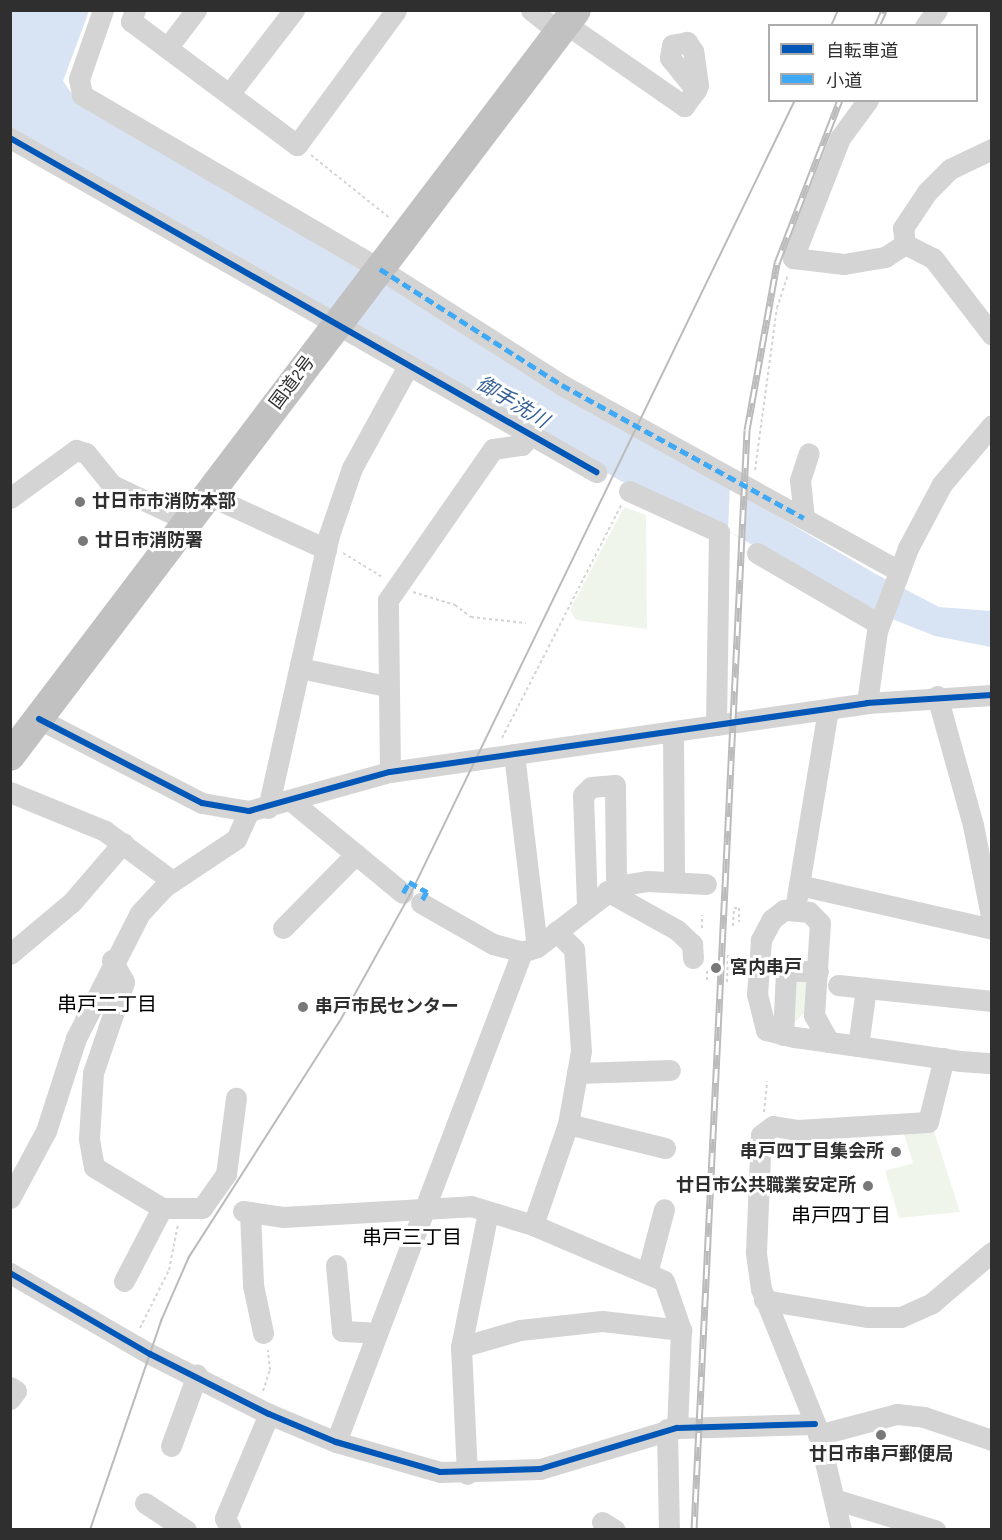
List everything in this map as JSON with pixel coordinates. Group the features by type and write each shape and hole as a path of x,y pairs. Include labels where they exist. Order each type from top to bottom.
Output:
{"highway":[{"name":"国道2号","path":"10,756 567,22"}],"street":[{"path":"103,10 79,79 82,95 562,385 804,518 898,574"},
{"path":"135,10 131,21 297,145 396,10"},
{"path":"167,48 196,10"},
{"path":"230,93 294,10"},
{"path":"531,10 567,22 690,98"},
{"path":"926,24 937,10"},
{"path":"867,102 840,138 793,258 855,262 885,256 905,244"},
{"path":"10,138 596,472"},
{"path":"905,244 903,228 927,192 950,169 992,149"},
{"path":"905,244 933,258 992,335"},
{"path":"10,1198 46,1131 76,1038 112,960 141,913 172,881 236,839 258,810 300,669 327,546 352,468 408,366"},
{"path":"867,703 880,622 898,574 942,484 992,425"},
{"path":"390,772 386,686 388,600 399,588 493,449 522,445 530,435"},
{"path":"10,498 76,450 86,453 112,485 188,521"},
{"path":"804,518 800,480 809,453"},
{"path":"629,491 719,532 716,725"},
{"path":"208,495 327,546"},
{"path":"757,553 880,622"},
{"path":"300,669 386,686"},
{"path":"39,718 202,802 258,810 390,772 867,703 938,696 992,695"},
{"path":"938,696 973,825 992,921"},
{"path":"795,909 828,710"},
{"path":"673,732 674,882"},
{"path":"336,1442 424,1210 529,949 514,754"},
{"path":"587,905 583,795 591,787 615,785 612,888"},
{"path":"10,792 123,843 172,881"},
{"path":"290,800 412,898 493,944 529,949 612,888 674,882 706,884"},
{"path":"10,954 72,902 123,843"},
{"path":"283,928 356,854"},
{"path":"799,885 992,929"},
{"path":"612,888 677,930 692,944 693,958"},
{"path":"829,1042 814,1015 819,922 809,912 795,909 772,919 761,940 759,1018 765,1030 829,1042 992,1063"},
{"path":"533,1225 568,1124 577,1073 574,949 556,930"},
{"path":"112,960 124,981 96,1053 90,1154 94,1167 171,1208 202,1208 226,1174 236,1098"},
{"path":"789,1036 786,971 818,971"},
{"path":"838,985 992,1001"},
{"path":"858,1046 866,988"},
{"path":"789,1036 814,1015"},
{"path":"841,1530 817,1429 764,1300 756,1252 763,1130 928,1122 944,1058"},
{"path":"577,1073 670,1070"},
{"path":"568,1124 665,1148"},
{"path":"262,1333 253,1285 246,1212 283,1216 471,1206 533,1225 664,1281 681,1330 672,1428 669,1530"},
{"path":"124,1281 171,1208"},
{"path":"647,1273 664,1209"},
{"path":"467,1474 461,1347 488,1212"},
{"path":"764,1300 867,1317 901,1317 932,1303 992,1252"},
{"path":"336,1265 342,1330 377,1333"},
{"path":"10,1273 132,1343 264,1411 336,1442 440,1472 467,1474 540,1469 672,1428 817,1429 897,1414 924,1417 992,1440"},
{"path":"461,1347 520,1330 602,1322 681,1330"},
{"path":"171,1446 197,1375"},
{"path":"10,1387 16,1391 10,1399"},
{"path":"231,1530 225,1518 264,1411"},
{"path":"834,1499 935,1530"},
{"path":"145,1503 186,1530"}],"path":[{"path":"297,145 396,222"},
{"path":"754,490 777,308 793,258"},
{"path":"492,757 629,491"},
{"path":"327,546 399,588 455,605 471,617 526,623"},
{"path":"733,926 734,908 740,909 739,922"},
{"path":"701,931 702,915"},
{"path":"727,982 728,954"},
{"path":"763,1130 767,1081"},
{"path":"132,1343 169,1270 171,1208"},
{"path":"262,1333 270,1370 264,1411"}],"shaded area":[{"path":"624,507 646,515 647,629 576,620 570,610"},
{"path":"789,975 811,975 806,1011 793,1024"},
{"path":"903,1131 934,1131 960,1212 899,1218 885,1171 913,1163"}],"water":[{"name":"御手洗川","path":"11,11 89,11 63,81 79,104 874,573 939,607 991,611 991,647 935,636 872,611 704,518 628,485 11,133"}],"pier":[{"path":"730,485 747,495 745,540 728,531"}],"tram line":[{"path":"832,24 838,10"},
{"path":"90,1530 161,1321 189,1257 340,1021 412,891 794,102"}],"railway":[{"path":"878,24 884,10"},
{"path":"694,1530 747,430 777,263 839,102"}],"marked path":[{"path":"380,269 562,385 804,518"},
{"path":"403,893 409,882 427,892 421,903"}],"cycle path":[{"path":"10,138 596,472"},
{"path":"39,719 202,803 249,811 390,772 867,703 992,695"},
{"path":"10,1273 150,1354 269,1414 336,1442 440,1472 540,1469 677,1428 815,1424"}],"place":[{"name":"廿日市市消防本部","path":"80,502"},
{"name":"廿日市消防署","path":"83,541"},
{"name":"宮内串戸","path":"716,968"},
{"name":"串戸市民センター","path":"303,1007"},
{"name":"串戸四丁目集会所","path":"896,1152"},
{"name":"廿日市公共職業安定所","path":"868,1186"},
{"name":"廿日市串戸郵便局","path":"881,1435"}],"district":[{"name":"串戸二丁目","path":"107,1005"},
{"name":"串戸四丁目","path":"841,1216"},
{"name":"串戸三丁目","path":"412,1238"}]}
